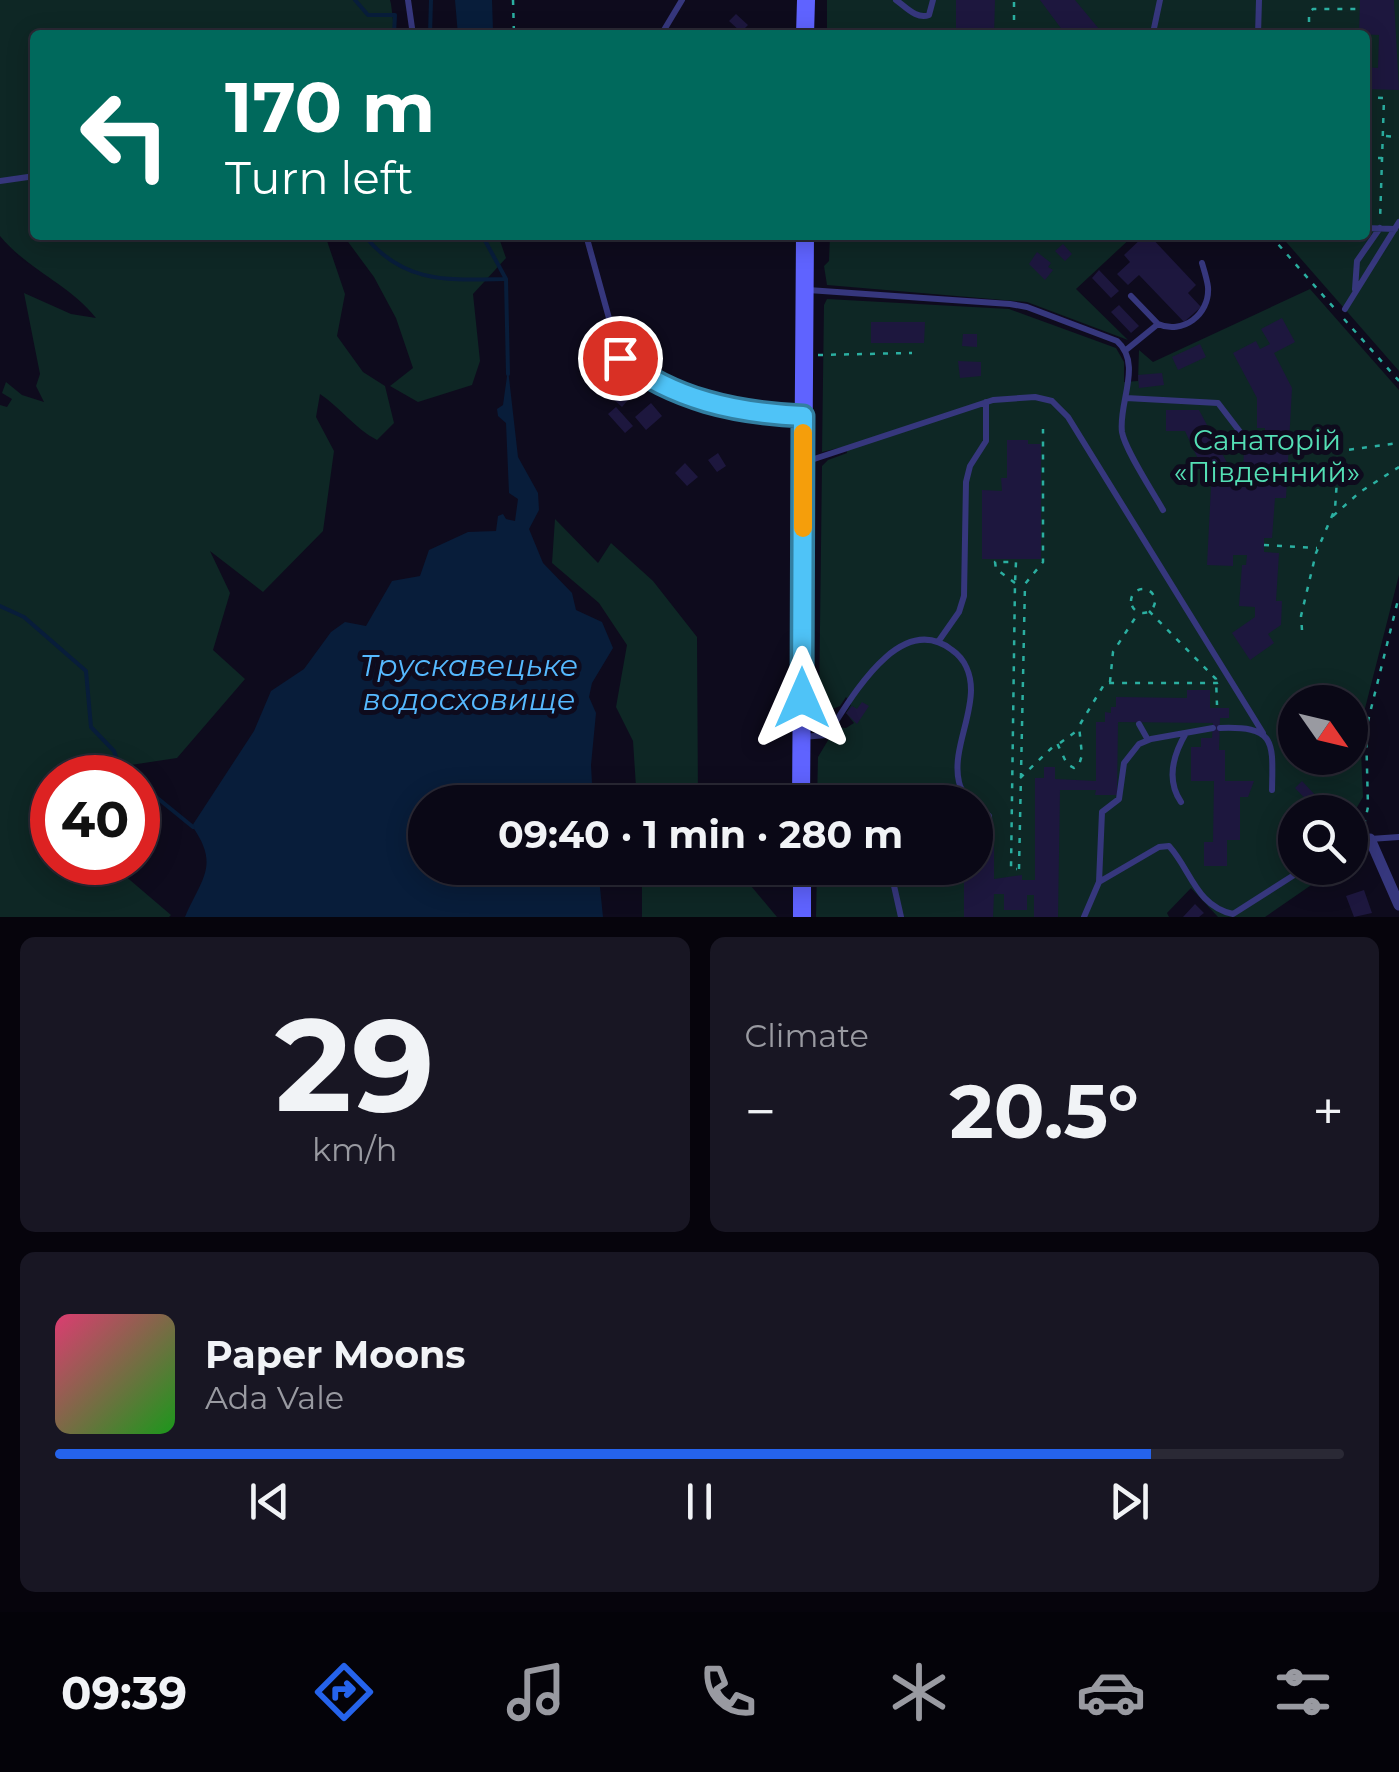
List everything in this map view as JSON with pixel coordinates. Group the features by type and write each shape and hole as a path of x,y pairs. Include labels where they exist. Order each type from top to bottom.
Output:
{"street":[{"path":"806,0 806,30"},
{"path":"801,785 805,240"},
{"path":"1370,839 1399,905"},
{"path":"802,885 802,917"}],"lane":[{"path":"408,0 412,30"},
{"path":"664,30 682,0"},
{"path":"896,0 925,17 930,15 932,0"},
{"path":"1154,30 1160,0"},
{"path":"1258,30 1259,0"},
{"path":"0,181 30,177"},
{"path":"1370,228 1397,226"},
{"path":"1345,309 1397,226"},
{"path":"1354,294 1358,261 1380,228"},
{"path":"587,240 620,358 674,390 709,404 738,411 803,416"},
{"path":"1132,296 1163,328 1182,327 1202,311 1208,288 1202,262"},
{"path":"804,290 1010,304 1028,307 1116,341 1126,350 1129,363 1123,435 1163,510"},
{"path":"1126,350 1158,324"},
{"path":"803,463 986,402 1036,397 1052,401 1061,408 1272,746 1272,790"},
{"path":"1126,398 1218,402 1244,437"},
{"path":"938,642 959,612 964,596 966,477 986,441 986,402"},
{"path":"801,738 827,735 875,665 887,654 912,642 938,642 957,653 970,678 970,704 958,767 962,785"},
{"path":"1139,724 1148,740"},
{"path":"1084,917 1100,882 1102,812 1122,795 1127,758 1148,740 1187,732 1216,728 1263,733"},
{"path":"1181,802 1171,777 1187,732"},
{"path":"1370,839 1399,838"},
{"path":"1100,882 1164,845 1173,849 1193,886 1207,901 1233,914 1278,885"},
{"path":"894,885 901,917"}],"path":[{"path":"513,0 514,30"},
{"path":"1344,0 1344,9"},
{"path":"1014,2 1014,30"},
{"path":"1308,30 1313,9 1358,9"},
{"path":"1370,97 1384,98 1380,228"},
{"path":"1383,136 1399,137"},
{"path":"1370,158 1382,158"},
{"path":"1274,240 1399,381"},
{"path":"817,355 912,354"},
{"path":"1015,584 996,569 995,562 1016,562 1011,869 1019,869 1025,584 1043,562 1043,429"},
{"path":"1302,630 1301,616 1318,548 1332,517 1339,451 1399,443"},
{"path":"1332,517 1360,492 1399,468"},
{"path":"1264,545 1318,548"},
{"path":"1144,589 1154,596 1155,603 1149,611 1140,612 1132,605 1138,590 1144,589"},
{"path":"1368,795 1366,729 1399,596"},
{"path":"1149,611 1216,679 1217,705"},
{"path":"1110,683 1113,652 1140,612"},
{"path":"1020,778 1078,730 1105,683 1217,683 1226,675"},
{"path":"1058,744 1066,764 1077,766 1082,759 1078,730"}],"green space":[{"path":"0,0 390,0 394,30 30,30 30,240 327,240 345,294 337,336 363,372 385,386 394,423 377,440 320,394 316,417 334,451 323,531 263,592 210,551 230,593 213,650 245,679 177,758 30,755 30,885 136,885 169,917 0,917 0,405 7,407 12,399 2,393 6,382 22,395 44,402 36,386 40,374 24,293 71,314 96,318 0,236"},
{"path":"827,0 1399,0 1399,371 1284,240 1370,240 1370,30 827,30"},
{"path":"347,240 500,240 506,258 473,294 480,361 472,385 418,402 390,386 413,368 396,318 374,277"},
{"path":"830,240 1129,240 1076,289 1128,340 1027,302 827,285 824,266 829,261"},
{"name":"Санаторій «Південний»","path":"1310,289 1399,390 1399,575 1368,697 1368,685 1278,685 1278,775 1362,775 1363,795 1278,795 1278,885 1311,885 1265,917 1218,917 1191,888 1167,913 1169,917 816,917 817,885 993,885 993,785 817,785 818,757 836,727 846,728 854,723 846,713 851,705 846,697 840,706 825,712 819,707 822,466 847,453 847,446 822,452 827,299 1009,309 1116,348 1124,362 1124,382 1138,381 1139,350 1153,362"},
{"path":"555,519 598,563 611,543 653,581 697,637 698,785 636,785 633,741 616,707 627,645 599,603 552,563"},
{"path":"642,885 750,885 777,917 642,917"}],"water":[{"path":"455,0 492,0 493,30 458,30"},
{"name":"Трускавецьке водосховище","path":"508,369 518,457 538,493 539,510 529,529 543,563 572,593 576,610 602,622 613,648 592,683 589,697 596,713 592,785 408,785 408,885 600,885 603,917 185,917 207,862 192,826 254,731 271,691 304,669 331,632 345,622 366,626 392,581 420,576 429,550 468,532 496,531 498,516 503,514 515,521 518,499 509,493 506,423 497,409 503,405"}],"building":[{"path":"956,0 995,0 994,30 956,30"},
{"path":"1040,0 1075,0 1100,30 1062,30"},
{"path":"1360,0 1394,0 1399,90 1370,89 1370,67 1378,68 1379,35 1359,30"},
{"path":"736,14 748,25 739,30 729,21"},
{"path":"1140,240 1154,240 1196,285 1188,293 1201,307 1184,322 1139,275 1128,285 1117,274 1130,262 1124,255"},
{"path":"1063,244 1072,254 1065,261 1055,251"},
{"path":"1037,252 1051,263 1048,267 1053,270 1045,280 1029,264"},
{"path":"1099,270 1119,291 1111,298 1092,278"},
{"path":"1119,305 1139,326 1131,333 1111,312"},
{"path":"1282,318 1295,342 1274,353 1292,388 1286,498 1275,498 1272,538 1264,538 1264,552 1279,553 1276,601 1282,601 1281,625 1268,634 1274,643 1250,660 1232,633 1255,617 1255,607 1239,606 1242,565 1246,565 1247,555 1233,555 1233,566 1207,565 1211,487 1185,431 1166,431 1166,410 1199,410 1233,474 1243,474 1244,448 1265,438 1265,428 1257,428 1257,398 1233,353 1256,341 1260,349 1270,344 1261,329"},
{"path":"871,322 925,322 924,343 871,343"},
{"path":"963,334 977,334 977,347 962,346"},
{"path":"1200,344 1206,357 1178,370 1172,357"},
{"path":"958,361 981,362 981,376 960,378"},
{"path":"1162,373 1164,385 1139,388 1138,375"},
{"path":"625,386 634,393 622,407 613,399"},
{"path":"651,403 662,416 646,430 635,417"},
{"path":"616,407 633,426 625,433 608,414"},
{"path":"1007,440 1041,444 1041,559 982,559 982,490 1002,491 1001,478 1007,478"},
{"path":"718,453 726,466 717,472 708,460"},
{"path":"685,463 698,477 687,486 675,473"},
{"path":"1187,690 1210,690 1210,708 1229,708 1229,718 1220,718 1219,750 1225,750 1225,781 1254,781 1248,797 1240,797 1240,840 1227,840 1227,866 1204,866 1204,842 1213,842 1214,781 1191,781 1191,747 1201,747 1201,738 1212,738 1213,723 1118,722 1117,795 1095,795 1096,790 1060,790 1058,917 1034,917 1034,895 1027,895 1027,910 1004,910 1004,894 994,894 993,917 964,917 964,885 993,885 993,840 994,879 1022,875 1022,880 1035,880 1035,778 1044,778 1044,767 1055,767 1055,779 1096,781 1096,722 1105,722 1105,712 1111,713 1111,707 1116,707 1116,697 1187,698"},
{"path":"862,702 869,706 857,724 846,713"},
{"path":"1302,781 1315,795 1302,795 1295,788"},
{"path":"1364,890 1372,913 1354,917 1346,896"},
{"path":"1195,904 1204,913 1183,917"}],"waterway":[{"path":"355,0 368,15 395,15 394,30"},
{"path":"430,30 431,0"},
{"path":"369,240 394,263 428,276 504,279"},
{"path":"485,240 506,279 508,374"},
{"path":"0,606 24,617 86,671 91,727 114,751 121,772 142,776 150,792 193,827"}],"slow traffic":[{"path":"803,433 803,528"}],"route":[{"path":"620,358 674,390 709,404 738,411 803,416 802,698"}]}
